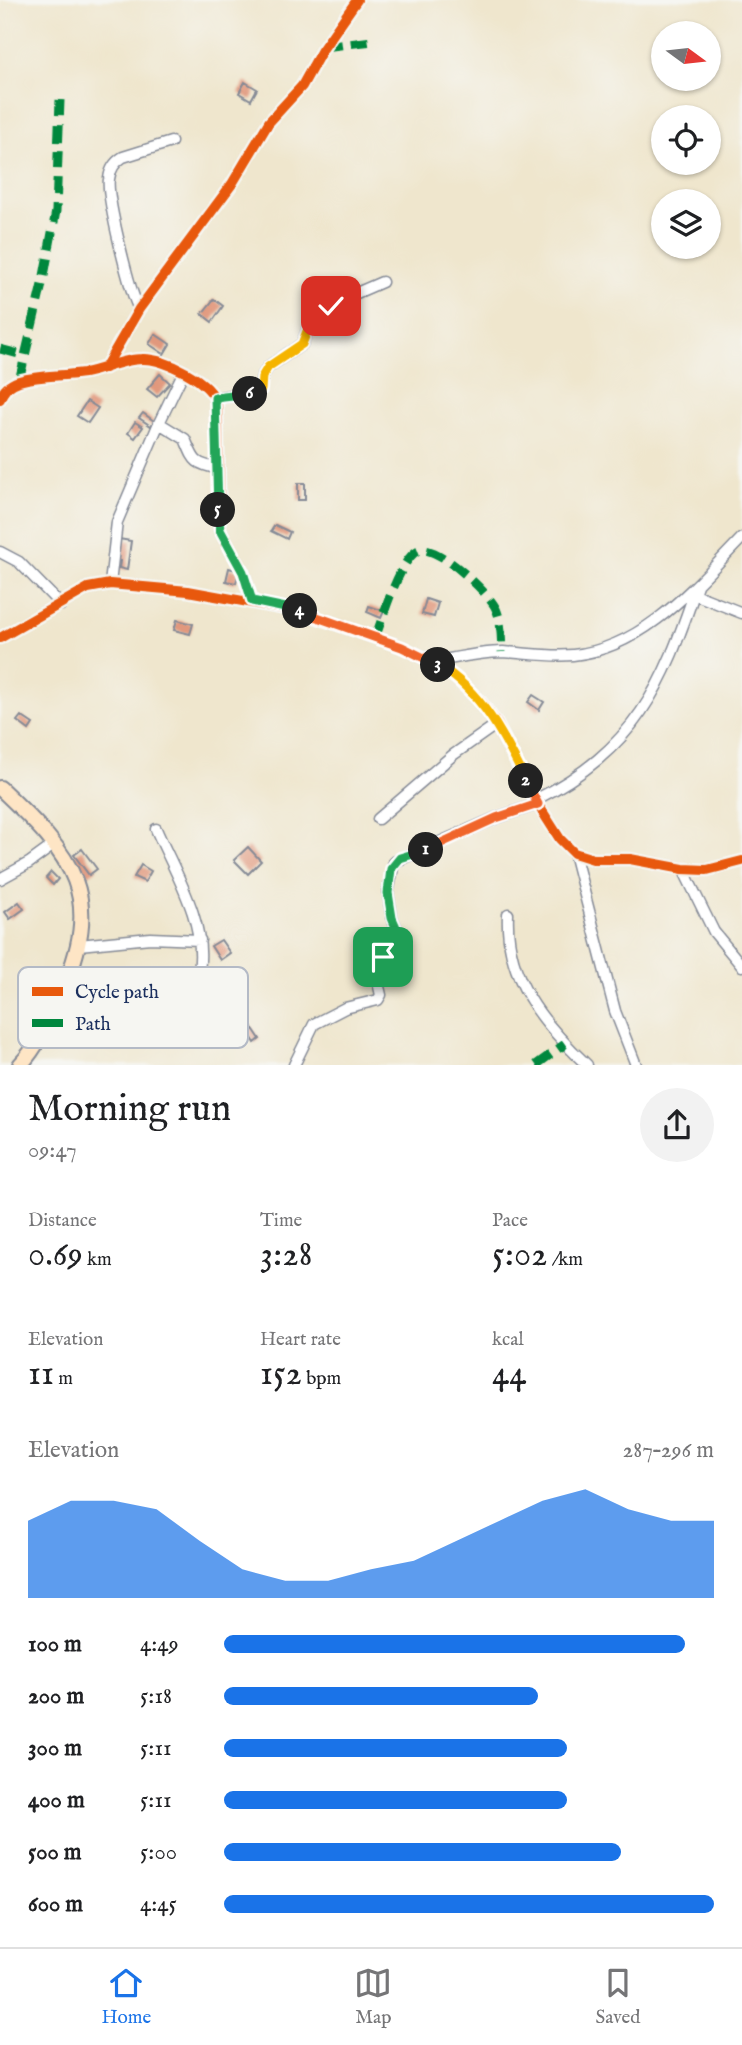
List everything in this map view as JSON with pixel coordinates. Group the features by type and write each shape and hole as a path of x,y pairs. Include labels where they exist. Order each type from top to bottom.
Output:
{"main road":[{"path":"0,788 55,844 76,881 83,930 70,967"},
{"path":"20,1065 31,1048"}],"street":[{"path":"105,368 139,309 224,195 269,122 302,86 322,50 357,0"},
{"path":"139,309 126,281 122,243 109,199 109,178 116,162 123,157 171,142"},
{"path":"215,398 259,391 262,377 268,367 302,344 315,311 382,282"},
{"path":"0,398 6,388 19,381 105,368 144,358 184,371 215,398 220,530 243,572 252,601"},
{"path":"110,584 117,522 184,371"},
{"path":"159,423 185,439 195,461 219,468"},
{"path":"433,662 488,653 559,656 592,652 635,634 696,589 742,538"},
{"path":"0,552 19,562 61,605"},
{"path":"0,638 88,587 110,584 158,587 298,611 433,662 467,688 496,724 536,802 560,839 574,853 593,859 630,859 684,869 707,870 742,861"},
{"path":"696,589 742,613"},
{"path":"294,1065 314,1024 345,1008 378,1000 381,995 373,962 397,954 404,946 392,918 388,893 394,862 536,802 591,768 641,712 661,682 696,589"},
{"path":"379,819 453,755 496,724"},
{"path":"156,829 200,940 199,967"},
{"path":"0,879 55,844"},
{"path":"574,853 615,1011 636,1065"},
{"path":"684,869 714,932 742,966"},
{"path":"509,914 507,937 528,1000 587,1065"},
{"path":"79,945 150,938 200,940"}],"building":[{"path":"245,82 257,89 251,100 239,93"},
{"path":"214,299 223,306 212,322 202,314"},
{"path":"155,334 170,344 164,354 149,344"},
{"path":"160,374 170,383 157,397 147,389"},
{"path":"87,401 98,408 88,423 77,416"},
{"path":"143,413 154,421 151,426 139,418"},
{"path":"135,422 143,427 135,438 128,433"},
{"path":"298,483 305,483 305,500 298,500"},
{"path":"275,525 290,532 287,539 271,531"},
{"path":"119,539 131,541 127,570 119,568 120,561 115,560"},
{"path":"229,568 239,571 236,583 226,581"},
{"path":"426,599 438,603 434,617 422,614"},
{"path":"369,606 384,611 381,618 367,612"},
{"path":"177,620 193,624 190,634 174,630"},
{"path":"533,695 544,702 539,710 528,702"},
{"path":"21,716 33,724 29,730 17,721"},
{"path":"248,847 261,861 248,874 234,860"},
{"path":"82,849 97,869 89,875 74,855"},
{"path":"141,865 151,871 145,882 134,877"},
{"path":"51,872 58,879 53,885 46,878"},
{"path":"19,902 24,909 10,919 5,912"},
{"path":"221,940 230,953 220,960 211,946"},
{"path":"250,1024 260,1039 255,1043 248,1032"}],"marked path":[{"path":"324,47 372,41"},
{"path":"19,381 56,211 60,100"},
{"path":"0,349 23,355"},
{"path":"375,638 404,566 417,551 425,550 461,571 492,602 499,619 502,652"},
{"path":"536,1065 565,1044"}],"cycle path":[{"path":"105,368 139,309 232,184 269,122 302,86 322,50 357,0"},
{"path":"0,399 7,388 19,381 84,373 135,359 163,362 197,379 213,395 217,404 220,530 243,572 252,601"},
{"path":"0,638 88,588 110,584 188,591 298,611 402,647 433,662 456,678 481,702 497,724 535,800 560,839 574,853 593,859 630,859 683,869 707,870 742,861"}],"route":[{"path":"331,306 315,311 302,344 268,367 262,377 261,390 251,394 215,398 220,530 243,572 252,601 298,611 402,647 433,662 456,678 481,702 496,724 538,804 496,818 442,844 394,862 388,893 392,918 404,946 397,954 383,957"}]}
